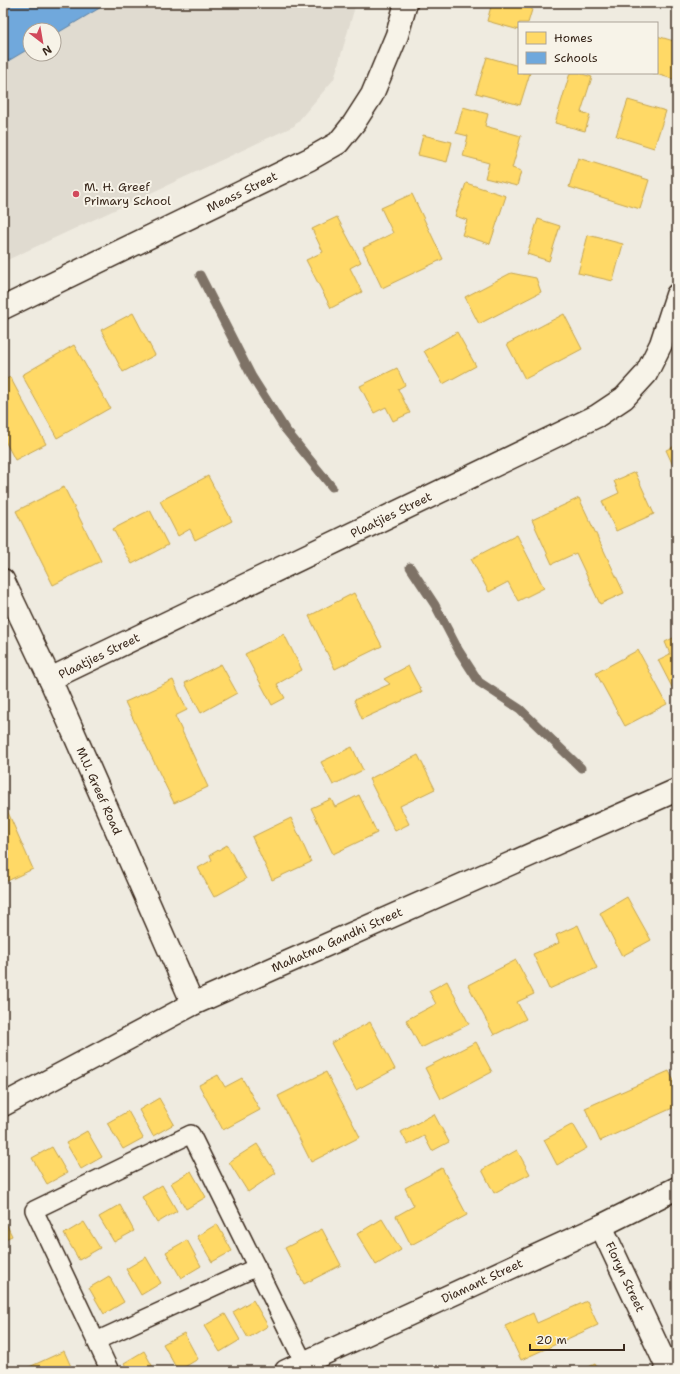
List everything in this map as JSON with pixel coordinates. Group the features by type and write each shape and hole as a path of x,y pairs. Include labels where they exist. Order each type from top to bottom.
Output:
{"street":[{"name":"Meass Street","path":"3,308 310,159 338,143 354,123 372,95 397,35 406,3"},
{"name":"Plaatjies Street","path":"50,679 597,416 624,398 646,374 661,344 677,295"},
{"name":"M.U. Greef Road","path":"3,580 50,679 193,1004"},
{"name":"Mahatma Gandhi Street","path":"3,1105 193,1004 677,790"},
{"name":"Diamant Street","path":"295,1367 601,1226 677,1188"},
{"name":"Floryn Street","path":"601,1226 669,1371"}],"lane":[{"path":"110,1371 34,1210 191,1134 256,1267 295,1367"},
{"path":"96,1341 256,1267"}],"shaded area":[{"name":"M. H. Greef Primary School","path":"3,3 356,3 334,79 294,126 3,262"}],"building: Homes":[{"path":"492,3 534,3 528,22 518,22 518,30 487,21"},
{"path":"658,36 677,42 677,80 656,74 658,74"},
{"path":"487,57 518,66 518,74 530,74 520,105 476,93"},
{"path":"570,74 582,74 592,77 581,112 590,115 585,131 555,123"},
{"path":"628,100 666,111 654,148 616,136"},
{"path":"463,107 488,114 485,126 521,136 512,168 521,171 517,186 485,178 489,163 463,156 468,136 456,133"},
{"path":"423,135 452,142 447,162 418,155"},
{"path":"578,158 649,180 640,209 569,187"},
{"path":"466,183 506,196 490,244 462,235 467,220 455,216"},
{"path":"412,194 443,259 382,288 363,248 393,233 381,208"},
{"path":"337,217 361,262 350,268 362,292 331,308 306,260 323,252 312,229"},
{"path":"538,219 560,226 549,261 527,254"},
{"path":"588,235 623,244 613,281 578,273"},
{"path":"511,273 536,278 541,292 479,324 465,297"},
{"path":"133,313 155,355 123,372 101,330"},
{"path":"564,314 582,349 525,379 507,344"},
{"path":"457,332 476,366 443,384 424,351"},
{"path":"74,345 110,408 57,438 22,375"},
{"path":"397,368 405,385 398,389 410,413 393,421 386,407 374,413 360,386"},
{"path":"10,377 46,444 15,460 3,437 3,381"},
{"path":"677,445 677,474 666,450"},
{"path":"635,472 654,514 616,531 602,501 619,493 614,481"},
{"path":"208,476 232,521 195,540 190,529 178,536 160,501"},
{"path":"64,487 101,561 53,585 16,511"},
{"path":"579,498 624,593 600,604 576,553 552,564 532,520"},
{"path":"150,510 168,545 132,564 113,529"},
{"path":"517,535 544,588 518,601 508,582 489,592 471,559"},
{"path":"354,593 382,646 335,669 309,616"},
{"path":"284,634 302,670 277,684 285,698 272,705 245,654"},
{"path":"677,636 677,689 674,691 658,660 670,654 665,642"},
{"path":"638,650 667,704 625,726 596,673"},
{"path":"221,664 237,693 201,713 185,683"},
{"path":"408,666 422,692 362,719 354,700 390,684 384,679"},
{"path":"173,680 187,710 175,716 208,787 174,803 125,702"},
{"path":"352,747 363,770 333,785 321,762"},
{"path":"418,755 435,789 400,806 409,824 395,831 369,779"},
{"path":"359,795 377,833 333,854 311,808 331,799 335,807"},
{"path":"3,801 33,869 3,883"},
{"path":"291,818 311,862 272,880 252,837"},
{"path":"227,845 246,879 214,897 198,868 212,860 210,855"},
{"path":"627,897 651,940 622,956 600,913"},
{"path":"578,925 597,968 549,989 533,954 559,943 556,935"},
{"path":"516,960 534,994 517,1002 526,1019 494,1035 468,985"},
{"path":"447,981 469,1024 421,1048 406,1020 436,1004 429,991"},
{"path":"370,1022 395,1069 356,1090 331,1043"},
{"path":"476,1042 492,1072 441,1099 425,1068"},
{"path":"669,1071 677,1087 677,1106 600,1141 585,1108"},
{"path":"326,1072 360,1137 311,1162 278,1096"},
{"path":"218,1075 225,1087 242,1078 260,1110 223,1130 199,1085"},
{"path":"159,1098 174,1124 153,1136 139,1110"},
{"path":"128,1111 143,1138 123,1149 107,1123"},
{"path":"434,1114 449,1142 432,1151 424,1136 408,1145 401,1132"},
{"path":"573,1124 587,1148 557,1165 544,1140"},
{"path":"87,1131 102,1157 81,1169 66,1143"},
{"path":"257,1144 276,1173 248,1192 229,1162"},
{"path":"52,1147 67,1173 47,1184 32,1158"},
{"path":"517,1150 530,1174 494,1193 482,1170"},
{"path":"442,1168 467,1215 411,1245 396,1216 414,1206 405,1188"},
{"path":"191,1171 206,1197 186,1209 171,1183"},
{"path":"162,1185 177,1211 157,1223 142,1197"},
{"path":"120,1205 134,1231 114,1242 99,1217"},
{"path":"3,1217 12,1236 3,1240"},
{"path":"382,1219 401,1250 376,1265 357,1234"},
{"path":"84,1222 100,1248 79,1260 64,1234"},
{"path":"217,1224 232,1251 212,1262 197,1236"},
{"path":"322,1229 341,1265 304,1284 285,1248"},
{"path":"187,1240 201,1266 181,1278 166,1252"},
{"path":"146,1257 161,1283 141,1295 126,1269"},
{"path":"109,1276 124,1302 104,1314 89,1288"},
{"path":"253,1300 268,1326 248,1338 233,1312"},
{"path":"587,1301 598,1325 521,1360 505,1326 533,1313 537,1323"},
{"path":"225,1314 240,1340 220,1352 204,1326"},
{"path":"184,1333 198,1359 178,1371 163,1344"},
{"path":"64,1351 73,1371 26,1371 25,1369"},
{"path":"144,1351 155,1371 128,1371 124,1363"},
{"path":"595,1364 599,1371 581,1371"}],"building: Schools":[{"path":"10,3 108,3 62,30 62,22 22,22 22,53 3,64 3,7"}],"waterway":[{"path":"200,275 252,377 285,429 332,487"},
{"path":"410,567 435,605 459,651 479,682 520,709 581,768"}],"place":[{"name":"M. H. Greef Primary School","path":"76,194"}]}
